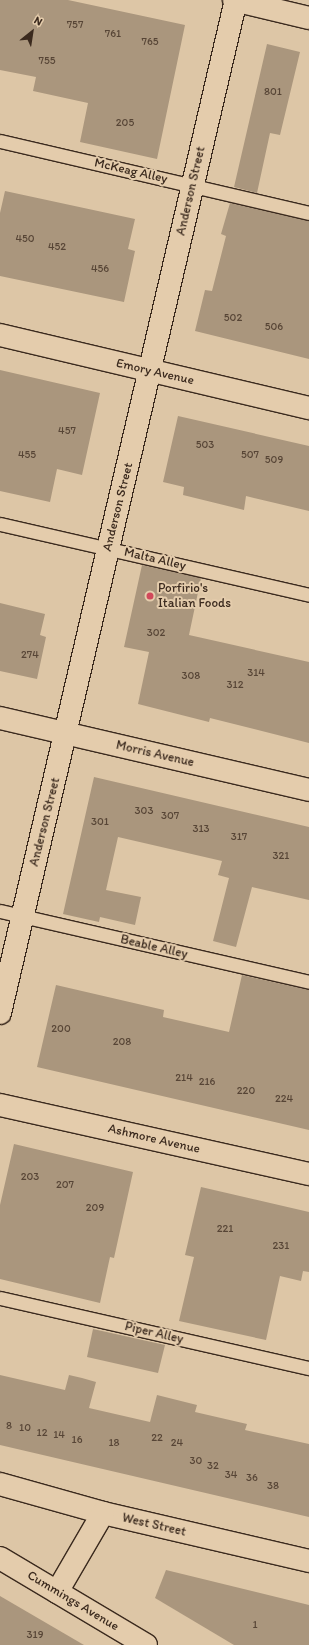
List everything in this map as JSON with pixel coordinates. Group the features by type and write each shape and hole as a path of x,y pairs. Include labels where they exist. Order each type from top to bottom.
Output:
{"street":[{"path":"236,0 309,18"},
{"name":"Anderson Street","path":"0,1014 108,548 151,371 191,185 236,0"},
{"name":"Emory Avenue","path":"0,335 309,408"},
{"name":"Morris Avenue","path":"0,718 309,790"},
{"name":"Ashmore Avenue","path":"0,1104 309,1174"},
{"name":"West Street","path":"0,1484 103,1513 309,1561"},
{"path":"57,1592 103,1513"},
{"name":"Cummings Avenue","path":"0,1558 146,1645"}],"lane":[{"name":"McKeag Alley","path":"0,141 309,213"},
{"name":"Malta Alley","path":"0,524 309,596"},
{"name":"Beable Alley","path":"0,911 309,982"},
{"name":"Piper Alley","path":"0,1298 309,1368"}],"building":[{"path":"0,0 68,0 185,25 157,159 80,142 88,103 33,91 36,77 0,70"},
{"path":"267,44 300,52 280,135 270,133 257,193 234,187"},
{"path":"5,191 135,219 128,249 135,251 124,302 0,276 0,213"},
{"path":"230,203 309,221 309,359 195,331 205,290 212,291 226,236 221,234"},
{"path":"0,370 100,393 82,475 57,469 50,502 0,491"},
{"path":"178,416 309,446 309,511 246,496 244,510 183,495 184,487 163,482"},
{"path":"142,565 201,578 189,635 309,662 309,743 210,718 209,722 138,704 149,652 124,647"},
{"path":"0,603 45,614 40,635 46,637 37,679 0,671"},
{"path":"94,777 309,827 309,900 252,887 236,947 213,941 229,878 218,875 222,861 118,837 106,890 141,897 135,925 100,917 99,922 63,914"},
{"path":"242,975 309,990 309,1130 37,1067 56,985 164,1010 163,1017 229,1032"},
{"path":"14,1144 133,1172 114,1258 110,1257 100,1303 0,1279 0,1205"},
{"path":"201,1187 309,1212 309,1272 303,1271 301,1281 280,1276 266,1340 179,1321 194,1257 185,1255"},
{"path":"93,1329 165,1345 158,1373 87,1357"},
{"path":"0,1375 65,1390 69,1375 96,1382 89,1408 150,1422 157,1395 197,1405 195,1412 247,1424 245,1430 309,1444 309,1517 0,1445"},
{"path":"166,1570 309,1605 309,1645 234,1645 155,1598"},
{"path":"0,1596 84,1645 0,1645"}],"place":[{"name":"Porfirio's Italian Foods","path":"150,596"}]}
